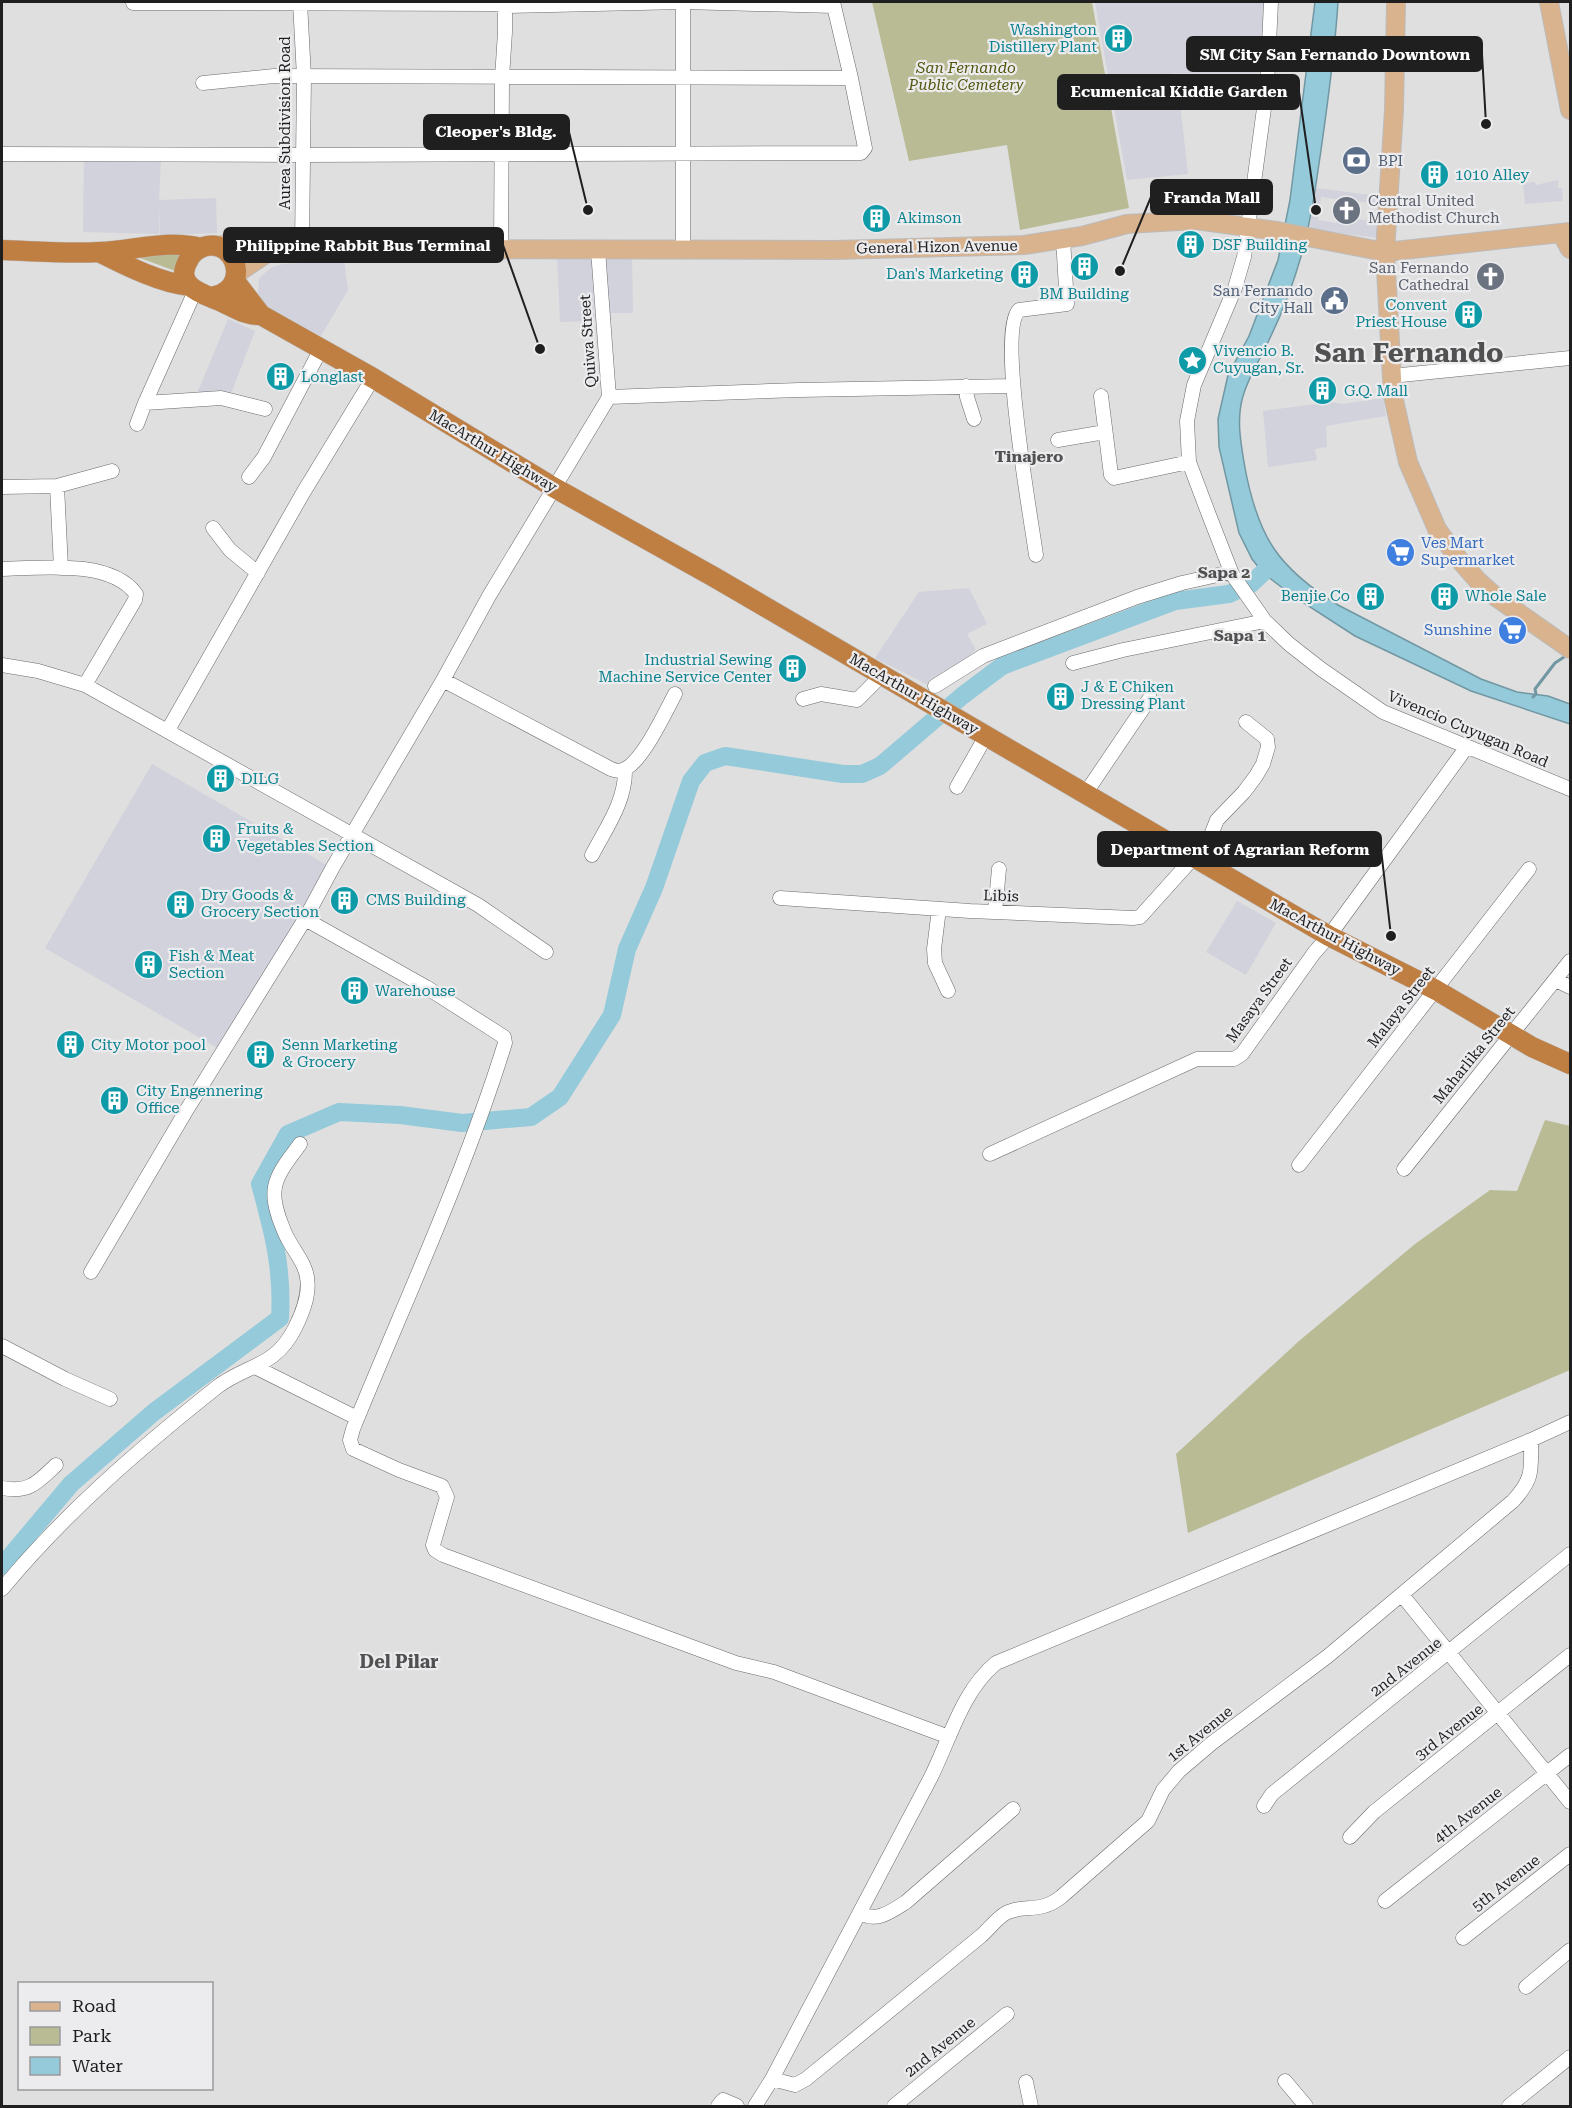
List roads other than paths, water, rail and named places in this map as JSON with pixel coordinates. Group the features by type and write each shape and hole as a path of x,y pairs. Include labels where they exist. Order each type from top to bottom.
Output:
{"highway":[{"name":"MacArthur Highway","path":"2,250 99,252 173,245 209,247 228,252 232,257 236,264 236,278 261,315"},
{"path":"209,247 192,255 186,264 186,276 198,291 223,294 236,278"},
{"name":"MacArthur Highway","path":"99,252 127,266 198,291 242,312 261,315 373,378 553,487 714,576 881,676 929,693 962,723 1329,936 1436,990 1510,1035 1570,1064"}],"main road":[{"path":"1396,2 1394,110 1385,252 1393,396 1408,462 1437,529 1457,557 1496,597 1568,647"},
{"path":"1549,2 1570,110"},
{"name":"General Hizon Avenue","path":"236,278 273,249 299,244 432,249 598,250 834,250 1024,245 1063,239 1127,224 1196,220 1277,231 1385,252 1566,232"},
{"path":"1566,232 1570,249"},
{"name":"General Hizon Avenue","path":"209,247 236,241 264,240 287,240 299,244"}],"street":[{"path":"2,154 861,153 865,148 834,4 683,2 505,6 495,4 300,2 133,3"},
{"name":"Aurea Subdivision Road","path":"299,244 304,78 300,2"},
{"path":"682,249 683,2"},
{"name":"Vivencio Cuyugan Road","path":"1270,2 1267,86 1244,257 1235,288 1194,385 1187,421 1189,462 1232,573 1265,621 1289,644 1383,712 1570,789"},
{"path":"501,248 502,78 506,32 505,6"},
{"path":"203,83 265,77 851,78"},
{"path":"1036,555 1012,386 1011,339 1015,314 1023,309 1067,304 1063,239"},
{"name":"Quiwa Street","path":"92,1272 186,1112 305,919 351,834 443,680 489,596 609,397 598,250"},
{"path":"137,424 198,291"},
{"path":"249,477 264,457 321,349"},
{"path":"1391,376 1570,358"},
{"path":"168,730 303,493 373,378"},
{"path":"966,386 967,398 974,419"},
{"path":"609,397 1012,386"},
{"path":"1101,396 1114,478 1189,462"},
{"path":"145,403 221,398 265,409"},
{"path":"1058,440 1105,432"},
{"path":"2,487 57,486 112,471"},
{"path":"57,486 61,568"},
{"path":"213,528 230,550 258,573"},
{"path":"2,569 61,568 98,571 110,575 132,589 135,600 85,686"},
{"path":"929,693 983,656 1137,597 1232,573"},
{"path":"1073,663 1123,650 1265,621"},
{"path":"2,665 38,671 85,686 168,730 478,905 546,952"},
{"path":"803,699 821,694 857,699 881,676"},
{"path":"443,680 612,770 618,771 633,763 656,730 675,694"},
{"path":"1085,794 1150,698"},
{"name":"Libis","path":"780,898 995,912 1140,917 1194,857 1211,835 1217,820 1244,792 1263,764 1268,747 1267,739 1246,722"},
{"path":"957,787 986,736"},
{"name":"Masaya Street","path":"990,1154 1197,1059 1234,1059 1242,1054 1466,748"},
{"path":"592,855 623,795 626,783 625,769"},
{"path":"995,912 999,869"},
{"name":"Malaya Street","path":"1299,1165 1529,869"},
{"path":"939,909 934,949 935,963 948,991"},
{"path":"305,919 426,987 504,1037 505,1043 492,1086 464,1158 357,1418 350,1440 353,1449 445,1489 447,1497 434,1545 435,1550 443,1555 698,1650 736,1663 774,1672 949,1737"},
{"name":"Maharlika Street","path":"1404,1169 1570,961"},
{"path":"1556,980 1570,987"},
{"path":"2,1590 33,1552 70,1513 120,1468 220,1385 274,1356 294,1329 306,1300 308,1282 304,1267 286,1237 274,1205 275,1186 287,1162 300,1144"},
{"path":"2,1346 65,1379 110,1399"},
{"path":"255,1367 357,1418"},
{"path":"755,2106 772,2079 938,1763 974,1687 985,1672 996,1663 1570,1422"},
{"name":"1st Avenue","path":"772,2079 795,2085 806,2079 981,1936 1005,1913 1053,1904 1148,1821 1162,1790 1179,1771 1328,1656 1490,1522 1525,1487 1530,1476 1531,1440"},
{"path":"2,1488 27,1489 56,1465"},
{"name":"2nd Avenue","path":"1264,1806 1272,1794 1450,1654 1570,1554"},
{"path":"1402,1595 1570,1802"},
{"name":"3rd Avenue","path":"1350,1837 1374,1812 1570,1655"},
{"name":"4th Avenue","path":"1385,1901 1570,1755"},
{"path":"860,1912 866,1917 876,1917 891,1912 906,1902 1013,1809"},
{"name":"5th Avenue","path":"1463,1938 1570,1854"},
{"path":"1526,1987 1570,1950"},
{"name":"2nd Avenue","path":"894,2106 1007,2014"},
{"path":"1509,2106 1570,2057"},
{"path":"1285,2081 1306,2106"},
{"path":"1026,2082 1026,2104"},
{"path":"718,2106 723,2100 737,2106"}],"water":[{"path":"1315,2 1338,2 1329,95 1311,215 1292,286 1275,328 1248,381 1241,405 1240,432 1243,459 1257,513 1264,532 1286,564 1317,591 1338,605 1481,679 1517,692 1548,696 1570,704 1570,724 1471,691 1355,636 1293,596 1263,573 1252,559 1239,533 1219,447 1218,419 1228,375 1249,336 1278,260 1290,200"}],"waterway":[{"path":"2,1566 71,1484 154,1412 280,1318 281,1300 276,1250 260,1184 288,1134 339,1112 400,1115 462,1123 531,1117 560,1097 612,1015 627,949 654,888 691,781 705,763 725,756 843,774 862,774 880,766 962,696 1002,666 1175,601 1229,594 1251,584 1270,566"},
{"path":"1533,697 1536,694 1535,689 1555,663 1567,655"}],"place":[{"name":"Washington Distillery Plant","path":"1118,39"},
{"name":"SM City San Fernando Downtown","path":"1486,124"},
{"name":"BPI","path":"1357,161"},
{"name":"1010 Alley","path":"1434,175"},
{"name":"Cleoper's Bldg.","path":"588,210"},
{"name":"Ecumenical Kiddie Garden","path":"1316,210"},
{"name":"Central United Methodist Church","path":"1347,210"},
{"name":"Akimson","path":"876,218"},
{"name":"DSF Building","path":"1191,245"},
{"name":"BM Building","path":"1084,267"},
{"name":"Franda Mall","path":"1120,271"},
{"name":"Dan's Marketing","path":"1024,274"},
{"name":"San Fernando Cathedral","path":"1490,277"},
{"name":"San Fernando City Hall","path":"1334,300"},
{"name":"Convent Priest House","path":"1468,314"},
{"name":"Philippine Rabbit Bus Terminal","path":"540,349"},
{"name":"Vivencio B. Cuyugan, Sr.","path":"1192,360"},
{"name":"Longlast","path":"280,377"},
{"name":"G.Q. Mall","path":"1323,391"},
{"name":"Ves Mart Supermarket","path":"1400,552"},
{"name":"Benjie Co","path":"1371,596"},
{"name":"Whole Sale","path":"1444,596"},
{"name":"Sunshine","path":"1513,630"},
{"name":"Industrial Sewing Machine Service Center","path":"793,669"},
{"name":"J & E Chiken Dressing Plant","path":"1060,696"},
{"name":"DILG","path":"220,779"},
{"name":"Fruits & Vegetables Section","path":"216,838"},
{"name":"CMS Building","path":"345,900"},
{"name":"Dry Goods & Grocery Section","path":"180,904"},
{"name":"Department of Agrarian Reform","path":"1391,936"},
{"name":"Fish & Meat Section","path":"148,965"},
{"name":"Warehouse","path":"354,991"},
{"name":"City Motor pool","path":"70,1045"},
{"name":"Senn Marketing & Grocery","path":"261,1054"},
{"name":"City Engennering Office","path":"115,1100"}],"district":[{"name":"San Fernando","path":"1409,353"},
{"name":"Tinajero","path":"1029,456"},
{"name":"Sapa 2","path":"1224,572"},
{"name":"Sapa 1","path":"1240,635"},
{"name":"Del Pilar","path":"399,1661"}],"park label":[{"name":"San Fernando Public Cemetery","path":"966,76"}]}
